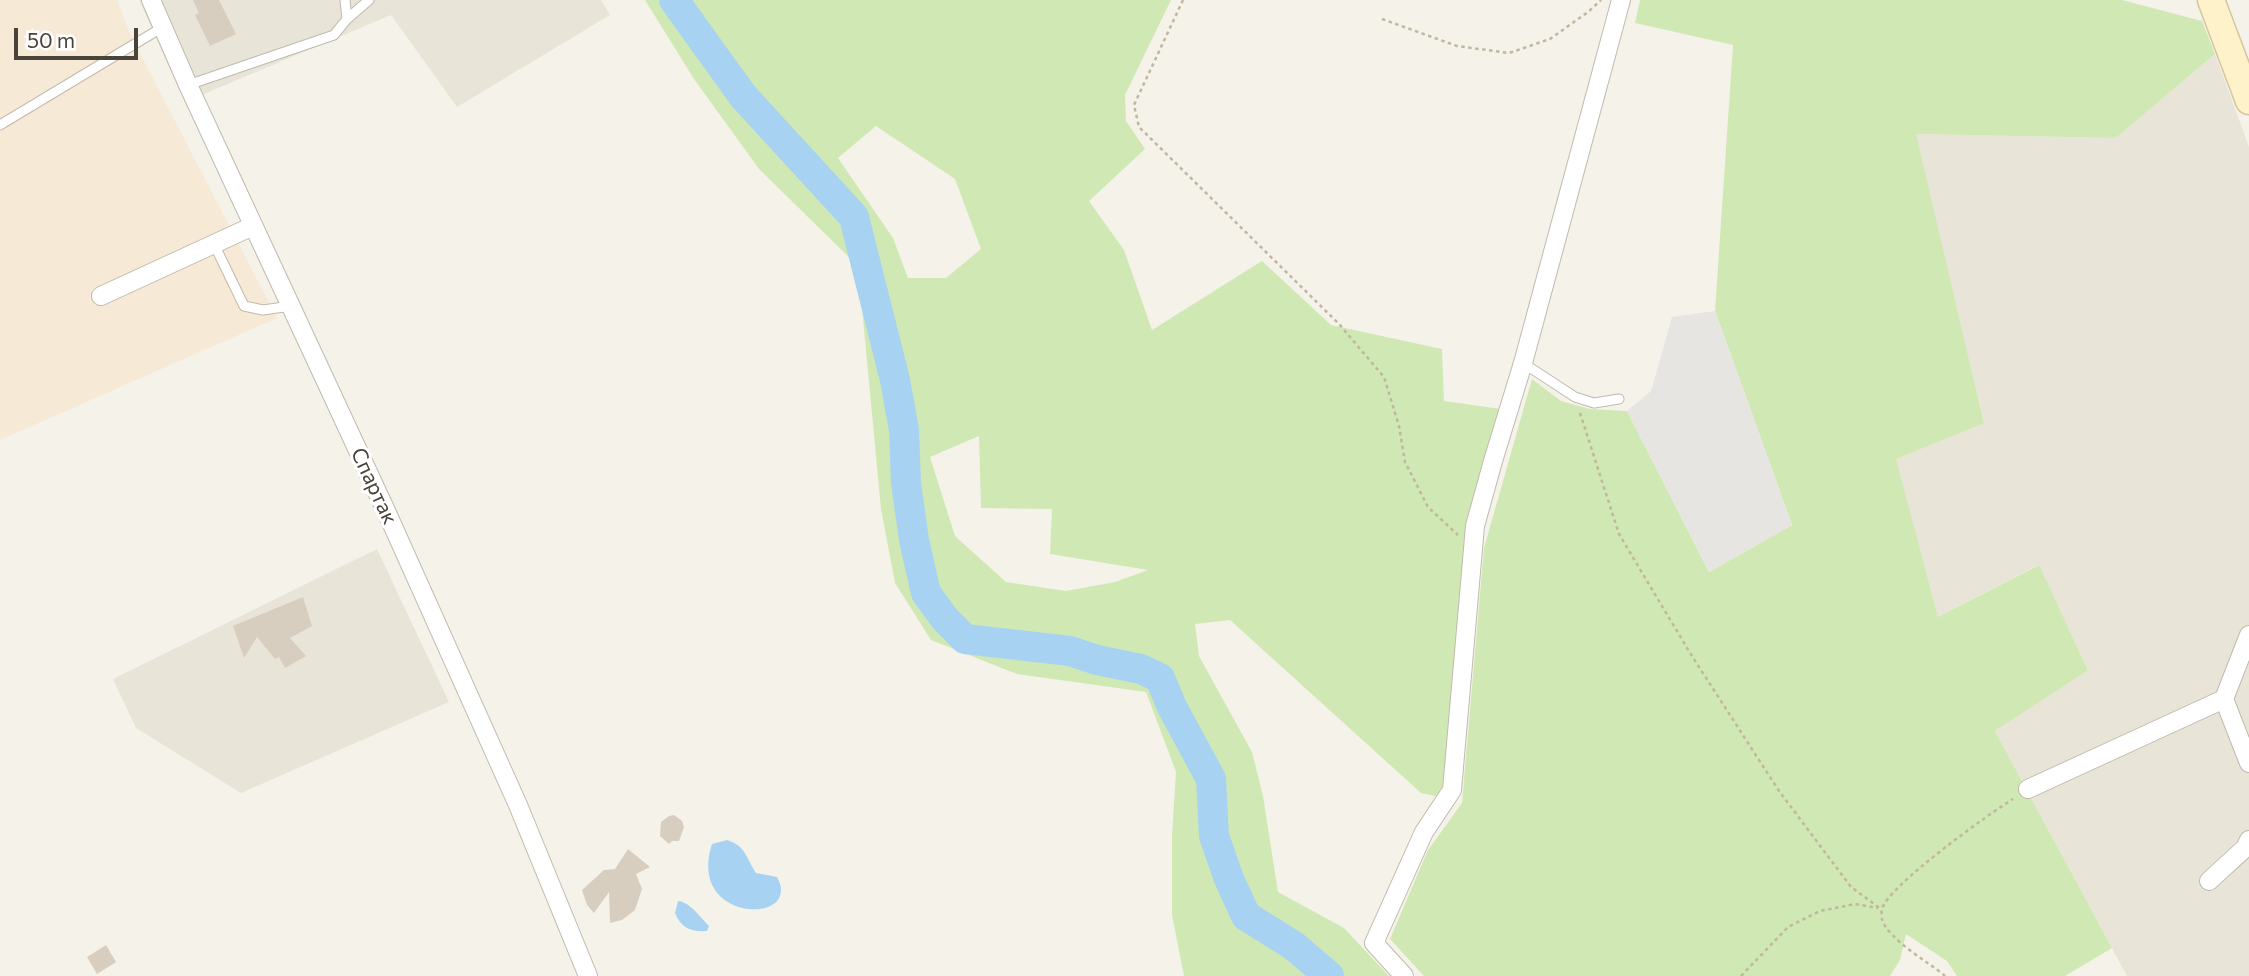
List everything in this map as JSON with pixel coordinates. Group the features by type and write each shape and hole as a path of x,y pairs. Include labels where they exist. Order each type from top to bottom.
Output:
{"main road":[{"path":"2208,3 2249,101"}],"street":[{"name":"Спартак","path":"151,0 519,805 588,976"},
{"path":"1405,976 1374,943 1424,832 1452,790 1475,526 1523,363 1621,0"},
{"path":"101,296 253,226"},
{"path":"2249,635 2224,699 2249,764"},
{"path":"2028,789 2224,699"},
{"path":"2209,881 2245,848 2249,840"}],"lane":[{"path":"345,0 347,19"},
{"path":"188,85 334,35 347,19 369,0"},
{"path":"0,125 163,27"},
{"path":"214,244 244,306 263,310 291,306"},
{"path":"1523,363 1575,397 1594,402 1619,399"}],"path":[{"path":"1183,0 1134,105 1139,127 1339,324 1384,377 1399,426 1405,463 1429,507 1473,549"},
{"path":"1382,19 1457,46 1509,52 1550,39 1601,0"},
{"path":"1575,397 1619,534 1682,641 1779,791 1851,887 1881,909"},
{"path":"1945,976 1904,947 1882,921 1881,909 1889,897 1919,869 1984,817 2028,789"},
{"path":"1741,976 1788,927 1820,911 1855,904 1881,909"}],"shaded area":[{"path":"0,0 117,0 131,36 277,318 0,440"},
{"path":"139,0 601,0 610,15 457,107 391,15 185,102"},
{"path":"2215,54 2249,147 2249,976 2127,976 1995,731 2088,669 2038,565 1938,617 1895,459 1984,422 1915,134 2116,138"},
{"path":"1715,311 1792,525 1709,572 1627,411 1651,391 1672,317"},
{"path":"377,549 449,702 241,793 136,728 113,679"}],"green space":[{"path":"645,0 1171,0 1125,95 1126,121 1145,149 1089,201 1124,250 1152,330 1262,261 1331,325 1442,349 1444,401 1501,409 1463,554 1444,782 1440,797 1421,793 1230,620 1195,624 1199,656 1252,752 1263,796 1278,892 1344,928 1389,976 1184,976 1172,915 1172,835 1176,772 1146,692 1017,674 931,640 895,583 881,509 858,266 759,169 694,79","holes":["876,126 955,179 981,249 946,278 908,278 893,238 838,158","979,436 981,508 1052,509 1050,554 1148,570 1115,582 1066,591 1006,582 955,536 930,457"]},
{"path":"1640,0 2122,0 2202,21 2215,54 2116,138 1916,134 1984,423 1896,459 1938,617 2039,565 2088,670 1995,731 2112,948 2065,976 1957,976 1947,961 1906,934 1900,960 1890,976 1424,976 1390,939 1428,850 1462,803 1484,548 1532,379 1561,401 1590,409 1627,411 1709,572 1792,525 1715,311 1733,45 1635,23"}],"water":[{"path":"727,840 742,849 756,873 777,877 781,893 775,903 761,909 745,909 728,902 715,890 708,870 712,844"},
{"path":"678,901 687,904 698,914 709,926 707,931 691,930 680,922 675,913"}],"building":[{"path":"193,0 219,0 236,34 210,46 195,15 199,13"},
{"path":"303,597 312,626 290,638 306,656 285,668 279,657 275,659 257,637 244,658 233,626"},
{"path":"674,815 682,821 684,827 679,841 669,844 660,836 661,822"},
{"path":"628,849 650,867 636,874 642,889 635,910 622,920 610,923 609,892 594,913 587,905 582,890 604,870 615,869"},
{"path":"106,945 116,962 97,974 87,957"}],"waterway":[{"path":"674,0 743,96 854,217 895,380 904,430 906,483 914,540 926,593 945,619 965,639 1070,651 1141,669 1160,678 1172,707 1211,779 1214,836 1246,916 1294,946 1329,976"}]}
